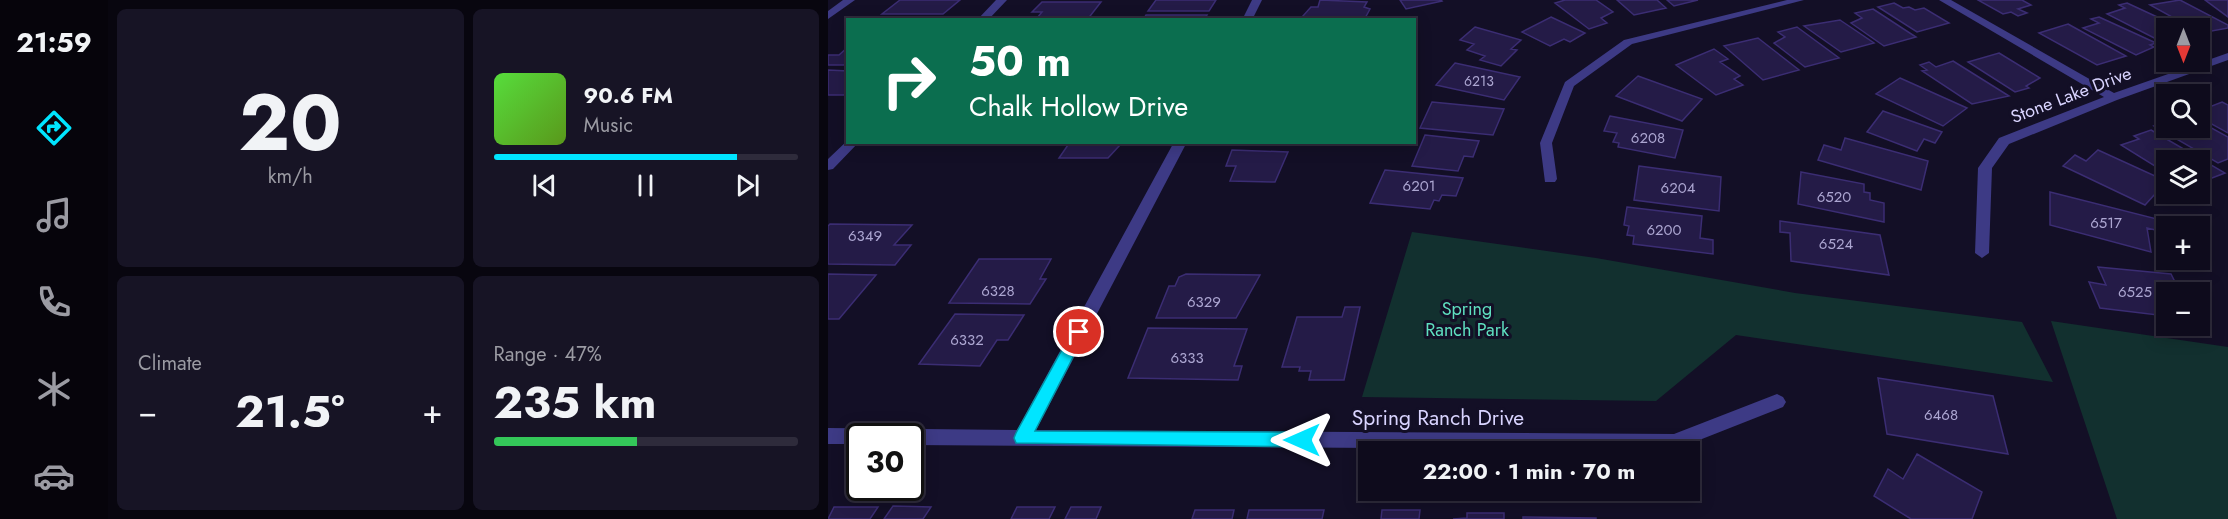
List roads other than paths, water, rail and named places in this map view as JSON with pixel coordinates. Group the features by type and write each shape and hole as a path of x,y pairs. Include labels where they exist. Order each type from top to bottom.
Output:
{"street":[{"path":"828,16 850,0"},
{"path":"983,18 1002,0"},
{"path":"1248,18 1257,0"},
{"path":"1550,178 1546,143 1569,84 1628,42 1799,0"},
{"path":"1944,0 2113,97"},
{"name":"Stone Lake Drive","path":"1982,253 1985,168 2004,141 2113,97 2228,56"},
{"path":"828,166 851,144"},
{"path":"1022,438 1180,144"},
{"name":"Spring Ranch Drive","path":"924,436 1674,442 1777,402"},
{"name":"Spring Ranch Drive","path":"828,435 846,435"}],"park label":[{"name":"Spring Ranch Park","path":"1467,319"}]}
